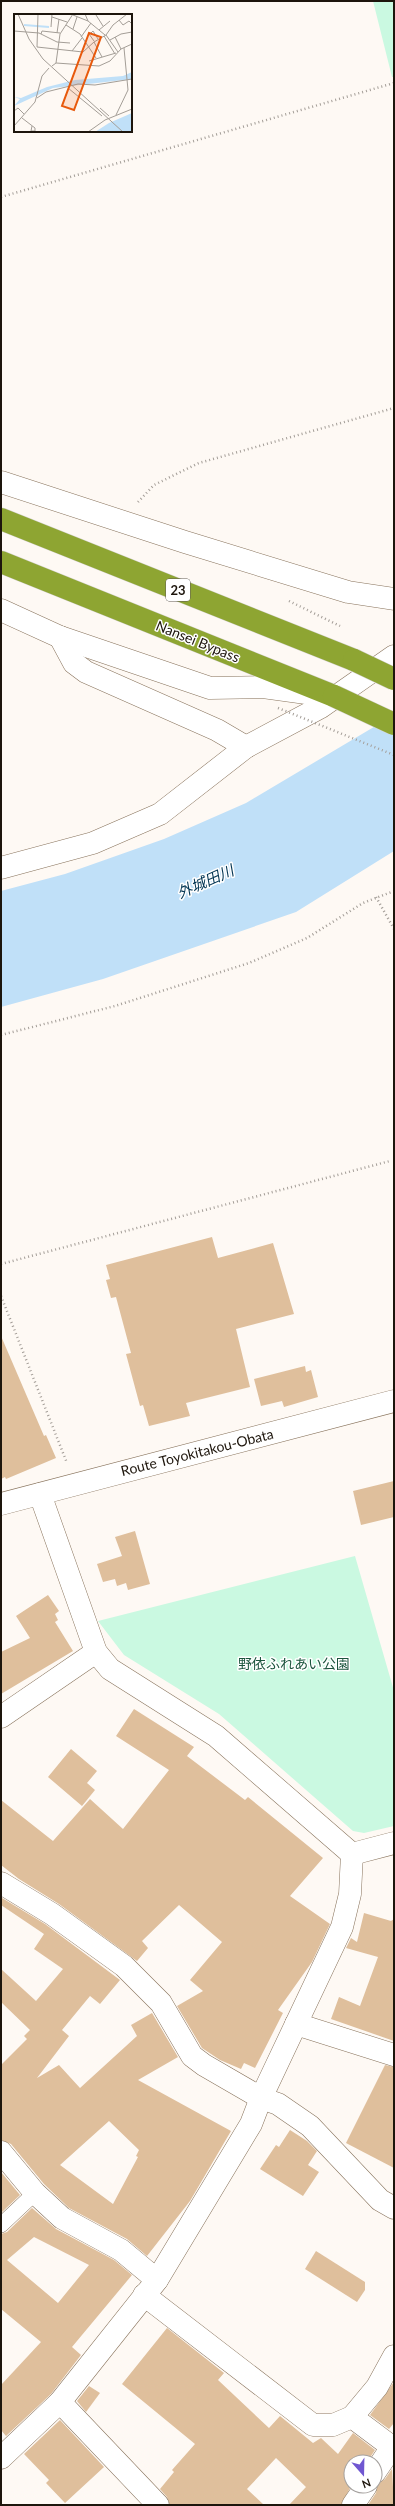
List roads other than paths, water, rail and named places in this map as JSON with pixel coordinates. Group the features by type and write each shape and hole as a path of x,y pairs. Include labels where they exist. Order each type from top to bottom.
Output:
{"highway":[{"name":"23","path":"1,519 354,660 394,679"},
{"name":"Nansei Bypass","path":"1,562 334,696 394,724"}],"street":[{"path":"1,482 348,592 394,599"},
{"path":"1,610 60,637 210,688 262,687 334,696"},
{"path":"60,637 74,663 86,672 218,730 246,747"},
{"path":"1,868 93,843 160,814 246,747 321,707 394,656"},
{"name":"Route Toyokitakou-Obata","path":"1,1504 75,1483 394,1401"},
{"path":"40,1494 96,1652 110,1668 216,1736 352,1854"},
{"path":"1,1717 96,1652"},
{"path":"352,1854 394,1843"},
{"path":"1,2458 60,2402 151,2288 251,2124 261,2098 342,1927 350,1894 352,1854"},
{"path":"1,1883 52,1914 124,1966 161,2003 192,2056 204,2065 261,2098 278,2104 310,2126 380,2200 394,2208"},
{"path":"296,2024 394,2055"},
{"path":"1,2152 35,2193 62,2218 121,2250 151,2288 314,2425 333,2425 352,2417 377,2387 394,2356"},
{"path":"60,2402 158,2505"},
{"path":"352,2417 392,2447 383,2460"},
{"path":"353,2505 361,2494"}],"lane":[{"path":"1,2225 35,2193"}],"water":[{"name":"外城田川","path":"394,715 394,851 296,912 103,979 1,1007 1,891 65,874 164,839 246,803"}],"park label":[{"name":"野依ふれあい公園","path":"294,1663"}]}
